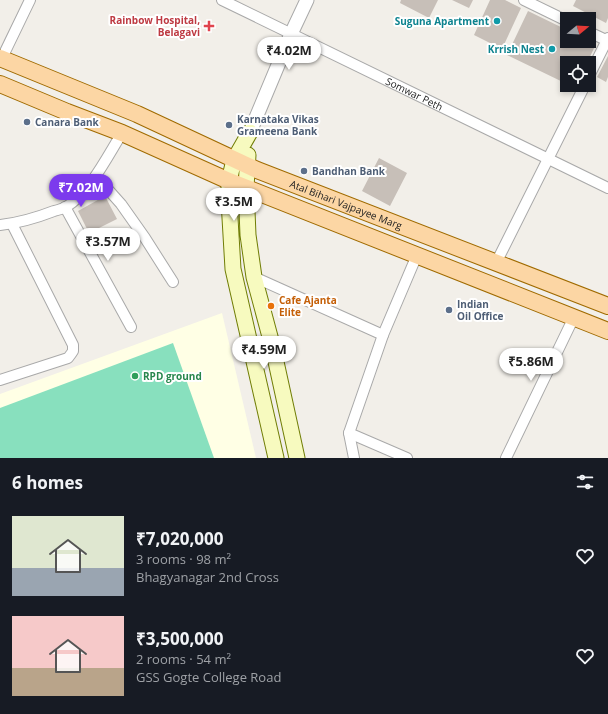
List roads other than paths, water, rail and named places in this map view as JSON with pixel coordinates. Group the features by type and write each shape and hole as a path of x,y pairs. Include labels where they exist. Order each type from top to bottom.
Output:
{"main road":[{"name":"Atal Bihari Vajpayee Marg","path":"1,58 137,114 241,163 350,207 608,306"},
{"name":"Atal Bihari Vajpayee Marg","path":"0,84 122,133 229,181 608,331"},
{"path":"250,132 241,163 229,181 233,269 276,458"},
{"path":"241,163 246,187 248,235 254,277 273,348 297,458"}],"street":[{"path":"1,58 30,0"},
{"name":"Somwar Peth","path":"222,0 608,188"},
{"path":"250,132 291,34 307,0"},
{"path":"524,0 560,18"},
{"path":"596,35 608,40 596,63"},
{"path":"496,263 582,92"},
{"path":"0,225 38,218 65,207 78,197 96,176 122,133"},
{"path":"96,176 121,204 173,282"},
{"path":"65,207 131,327"},
{"path":"0,380 68,358 73,351 73,345 65,327 12,224"},
{"path":"354,458 349,433 383,335 417,255"},
{"path":"254,277 383,335"},
{"path":"508,457 574,317"},
{"path":"349,433 407,458"}],"place":[{"name":"Suguna Apartment","path":"497,21"},
{"name":"Rainbow Hospital, Belagavi","path":"209,26"},
{"name":"Krrish Nest","path":"552,49"},
{"name":"Canara Bank","path":"27,122"},
{"name":"Karnataka Vikas Grameena Bank","path":"229,125"},
{"name":"Bandhan Bank","path":"304,171"},
{"name":"Cafe Ajanta Elite","path":"271,306"},
{"name":"Indian Oil Office","path":"449,310"},
{"name":"RPD ground","path":"135,376"}]}
